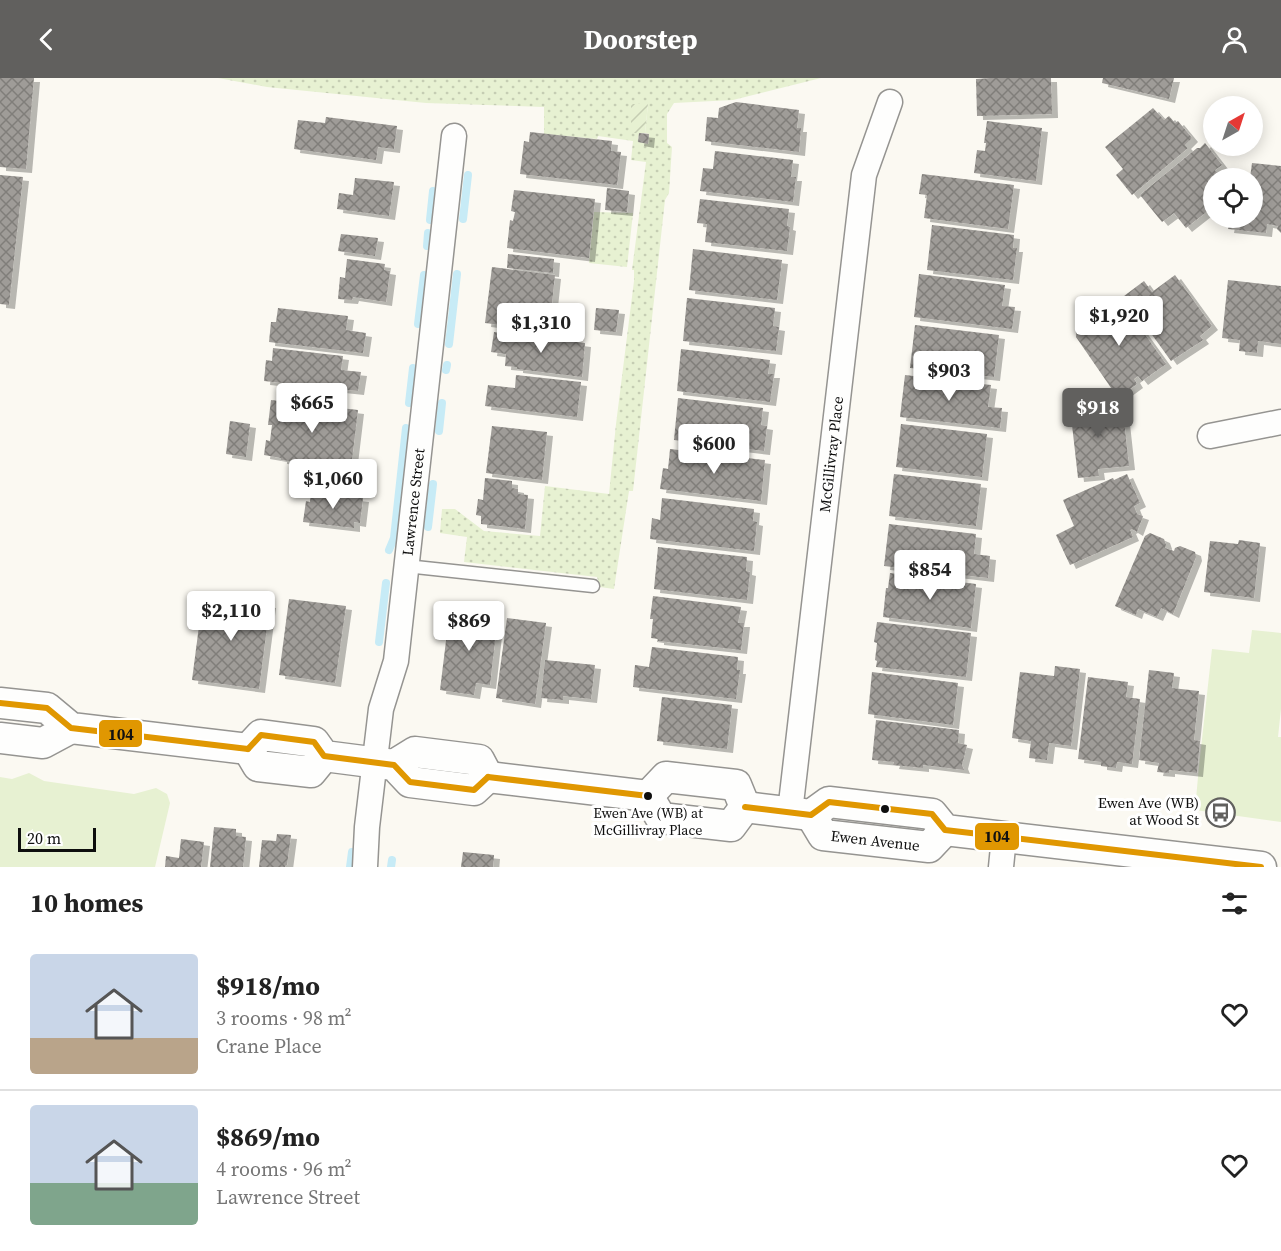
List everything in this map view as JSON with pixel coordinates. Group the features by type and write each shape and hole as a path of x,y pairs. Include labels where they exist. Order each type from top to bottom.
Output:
{"street":[{"name":"McGillivray Place","path":"800,813 864,175 890,102"},
{"name":"Lawrence Street","path":"364,867 367,827 385,764 381,709 396,661 454,136"},
{"path":"1210,436 1281,422"},
{"path":"0,703 47,708 71,728 248,749 258,766 311,771 324,756 385,764 410,782 464,789 474,790 488,777 648,796"},
{"path":"0,738 43,743 71,728"},
{"path":"648,796 666,777 736,785 745,807"},
{"path":"648,796 661,818 731,826 745,807"},
{"path":"745,807 800,813"},
{"name":"Ewen Avenue","path":"800,813 823,835 929,847 945,830 1261,867"},
{"path":"1001,867 1004,837"},
{"path":"1270,867 1281,857"}],"lane":[{"path":"406,566 593,586"}],"green space":[{"path":"218,78 821,78 733,100 674,103 667,114 667,143 672,147 669,193 665,200 633,491 629,491 614,589 600,587 597,577 464,562 467,537 440,533 442,509 455,509 484,531 540,536 545,486 609,494 634,281 634,270 632,270 646,162 631,160 633,141 598,136 597,139 544,134 544,107 426,103 267,87","holes":["648,104 645,133 649,134 648,143 638,142 639,133 631,133 631,105"]},
{"path":"631,104 648,104 645,133 631,133"},
{"path":"594,212 633,213 627,267 589,263"},
{"path":"1252,630 1281,633 1281,709 1278,737 1281,737 1281,822 1195,810 1212,649 1249,653"},
{"path":"29,773 44,781 134,794 156,788 167,794 170,803 155,867 0,867 0,777 12,779"}],"building":[{"path":"0,78 34,78 26,169 0,167"},
{"path":"1051,78 1052,114 977,116 976,79"},
{"path":"1103,78 1174,78 1169,99 1102,83"},
{"path":"736,102 799,110 797,128 801,128 799,152 705,141 707,117 718,118 719,108"},
{"path":"1153,108 1164,120 1169,116 1175,123 1178,121 1192,138 1185,145 1188,148 1132,195 1116,175 1123,169 1105,147"},
{"path":"326,117 397,126 394,149 378,147 376,160 294,149 298,120 325,123"},
{"path":"987,121 1042,128 1036,181 974,173 977,150 985,151"},
{"path":"530,132 612,141 611,151 621,152 617,185 520,174 524,141 529,142"},
{"path":"639,133 649,134 648,144 638,142"},
{"path":"1203,145 1203,156 1215,156 1222,165 1218,168 1203,168 1203,215 1186,228 1174,213 1162,222 1140,195 1197,148"},
{"path":"715,151 793,160 791,177 796,177 793,202 700,191 703,168 713,169"},
{"path":"1252,163 1281,166 1281,233 1277,229 1278,226 1267,224 1266,233 1228,229 1263,228 1263,168 1251,168"},
{"path":"922,174 1014,185 1008,229 924,218 927,195 919,194"},
{"path":"0,175 23,177 9,305 0,304"},
{"path":"355,178 394,182 389,216 337,209 339,193 353,195"},
{"path":"607,188 629,191 627,212 605,210"},
{"path":"514,190 595,199 589,258 507,248 510,220 513,221 515,212 511,211"},
{"path":"700,199 789,209 787,226 790,227 787,251 705,242 707,224 697,223"},
{"path":"932,225 1014,235 1013,248 1017,248 1013,280 927,270"},
{"path":"341,234 378,238 375,256 338,251"},
{"path":"693,249 782,260 777,300 689,290"},
{"path":"508,254 554,259 553,273 507,268"},
{"path":"347,259 385,264 384,270 390,271 386,302 353,297 352,300 338,299 340,277 345,278"},
{"path":"492,267 555,275 549,331 485,323"},
{"path":"919,274 1005,285 1002,306 1015,307 1012,329 914,317"},
{"path":"1175,275 1212,326 1200,336 1203,340 1171,361 1124,296 1144,281 1152,292"},
{"path":"1228,280 1281,286 1281,344 1258,341 1257,353 1239,351 1240,340 1222,338"},
{"path":"1118,297 1166,364 1142,381 1138,376 1134,379 1137,384 1118,398 1076,337 1077,326"},
{"path":"687,298 775,308 773,326 779,327 776,351 683,341"},
{"path":"278,308 348,316 346,330 366,333 363,353 269,342 271,322 276,322"},
{"path":"596,308 619,310 616,332 594,330"},
{"path":"915,325 999,335 994,377 910,368"},
{"path":"494,332 585,343 582,377 505,366 506,354 491,352"},
{"path":"273,348 343,356 341,370 361,372 358,391 264,381 266,360 272,361"},
{"path":"681,349 770,360 768,374 774,374 770,402 677,391"},
{"path":"516,375 581,382 577,417 485,406 488,385 515,388"},
{"path":"905,375 991,385 988,407 1002,408 1000,428 900,417"},
{"path":"678,398 763,408 761,425 767,426 764,451 674,440"},
{"path":"271,400 358,410 351,468 281,460 281,458 264,455 266,440 270,441 272,425 268,425"},
{"path":"1107,401 1108,413 1123,411 1129,466 1098,469 1099,476 1078,478 1071,416 1074,416 1072,404"},
{"path":"230,421 250,424 246,457 226,454"},
{"path":"901,424 987,434 982,477 896,467"},
{"path":"492,426 547,432 542,480 486,473"},
{"path":"670,449 765,460 761,501 660,489 663,468 668,469"},
{"path":"894,474 981,484 976,526 889,516"},
{"path":"1127,474 1140,503 1134,506 1137,514 1143,516 1137,532 1132,529 1130,530 1133,537 1070,565 1056,535 1074,526 1063,500"},
{"path":"485,478 512,481 512,488 518,489 518,494 528,495 525,529 481,524 481,516 476,515 478,499 483,500"},
{"path":"311,492 363,498 360,523 354,522 354,528 303,522 306,501 310,502"},
{"path":"662,498 754,509 753,521 757,522 754,551 650,539 652,518 660,520"},
{"path":"889,524 976,534 974,554 990,556 988,578 884,566"},
{"path":"1150,533 1164,539 1165,548 1174,551 1180,546 1195,552 1196,557 1173,614 1161,608 1157,617 1138,609 1136,615 1115,606 1145,536"},
{"path":"1239,540 1260,543 1254,598 1204,592 1210,541 1238,544"},
{"path":"658,547 747,557 746,571 750,572 747,600 654,589"},
{"path":"890,573 976,584 971,628 883,617"},
{"path":"203,595 270,604 259,689 192,680"},
{"path":"653,596 741,607 738,623 744,623 741,650 658,641 658,639 651,638 653,619 650,619"},
{"path":"289,599 346,606 335,683 279,675"},
{"path":"462,611 498,615 490,685 476,683 474,695 440,690 449,616 461,618"},
{"path":"507,618 546,623 535,704 496,698"},
{"path":"877,622 971,633 966,677 876,667 877,643 874,642"},
{"path":"652,647 738,657 737,670 740,670 736,699 633,687 635,665 649,667"},
{"path":"545,660 595,665 591,699 563,696 563,700 541,698"},
{"path":"1055,666 1080,669 1071,746 1049,743 1047,760 1029,758 1031,741 1012,738 1020,672 1054,676"},
{"path":"1149,670 1174,673 1172,688 1199,691 1194,740 1200,741 1197,773 1169,770 1169,773 1157,772 1159,763 1139,760"},
{"path":"872,672 958,683 953,725 868,714"},
{"path":"1088,677 1128,682 1126,697 1140,699 1132,764 1117,762 1116,768 1101,766 1101,762 1078,759"},
{"path":"662,697 732,705 727,749 657,741"},
{"path":"876,720 959,730 958,743 967,745 962,765 964,770 923,765 923,768 893,765 894,762 872,760"},
{"path":"214,827 236,829 236,836 246,837 243,867 210,867"},
{"path":"277,834 291,835 287,865 285,867 259,867 262,840 276,841"},
{"path":"181,839 204,842 201,867 165,867 166,856 179,858"},
{"path":"463,852 494,855 493,867 461,867"}],"waterway":[{"path":"463,219 468,175"},
{"path":"430,220 433,191"},
{"path":"427,246 428,233"},
{"path":"449,344 457,274"},
{"path":"418,324 424,275"},
{"path":"446,370 447,365"},
{"path":"409,403 413,368"},
{"path":"439,431 442,403"},
{"path":"389,550 394,538 406,428"},
{"path":"428,527 433,484"},
{"path":"379,642 386,583"},
{"path":"350,867 352,852"},
{"path":"391,867 392,860"}],"transit line":[{"name":"104","path":"0,703 47,708 71,728 248,749"},
{"name":"104","path":"248,749 261,735 314,742 324,756 394,765 410,782 474,790 488,777"},
{"name":"104","path":"488,777 648,796"},
{"name":"104","path":"745,807 811,815 829,802 932,814 945,830 1261,867"}],"place":[{"name":"Ewen Ave (WB) at McGillivray Place","path":"648,796"},
{"name":"Ewen Ave (WB) at Wood St","path":"1220,812"}]}
